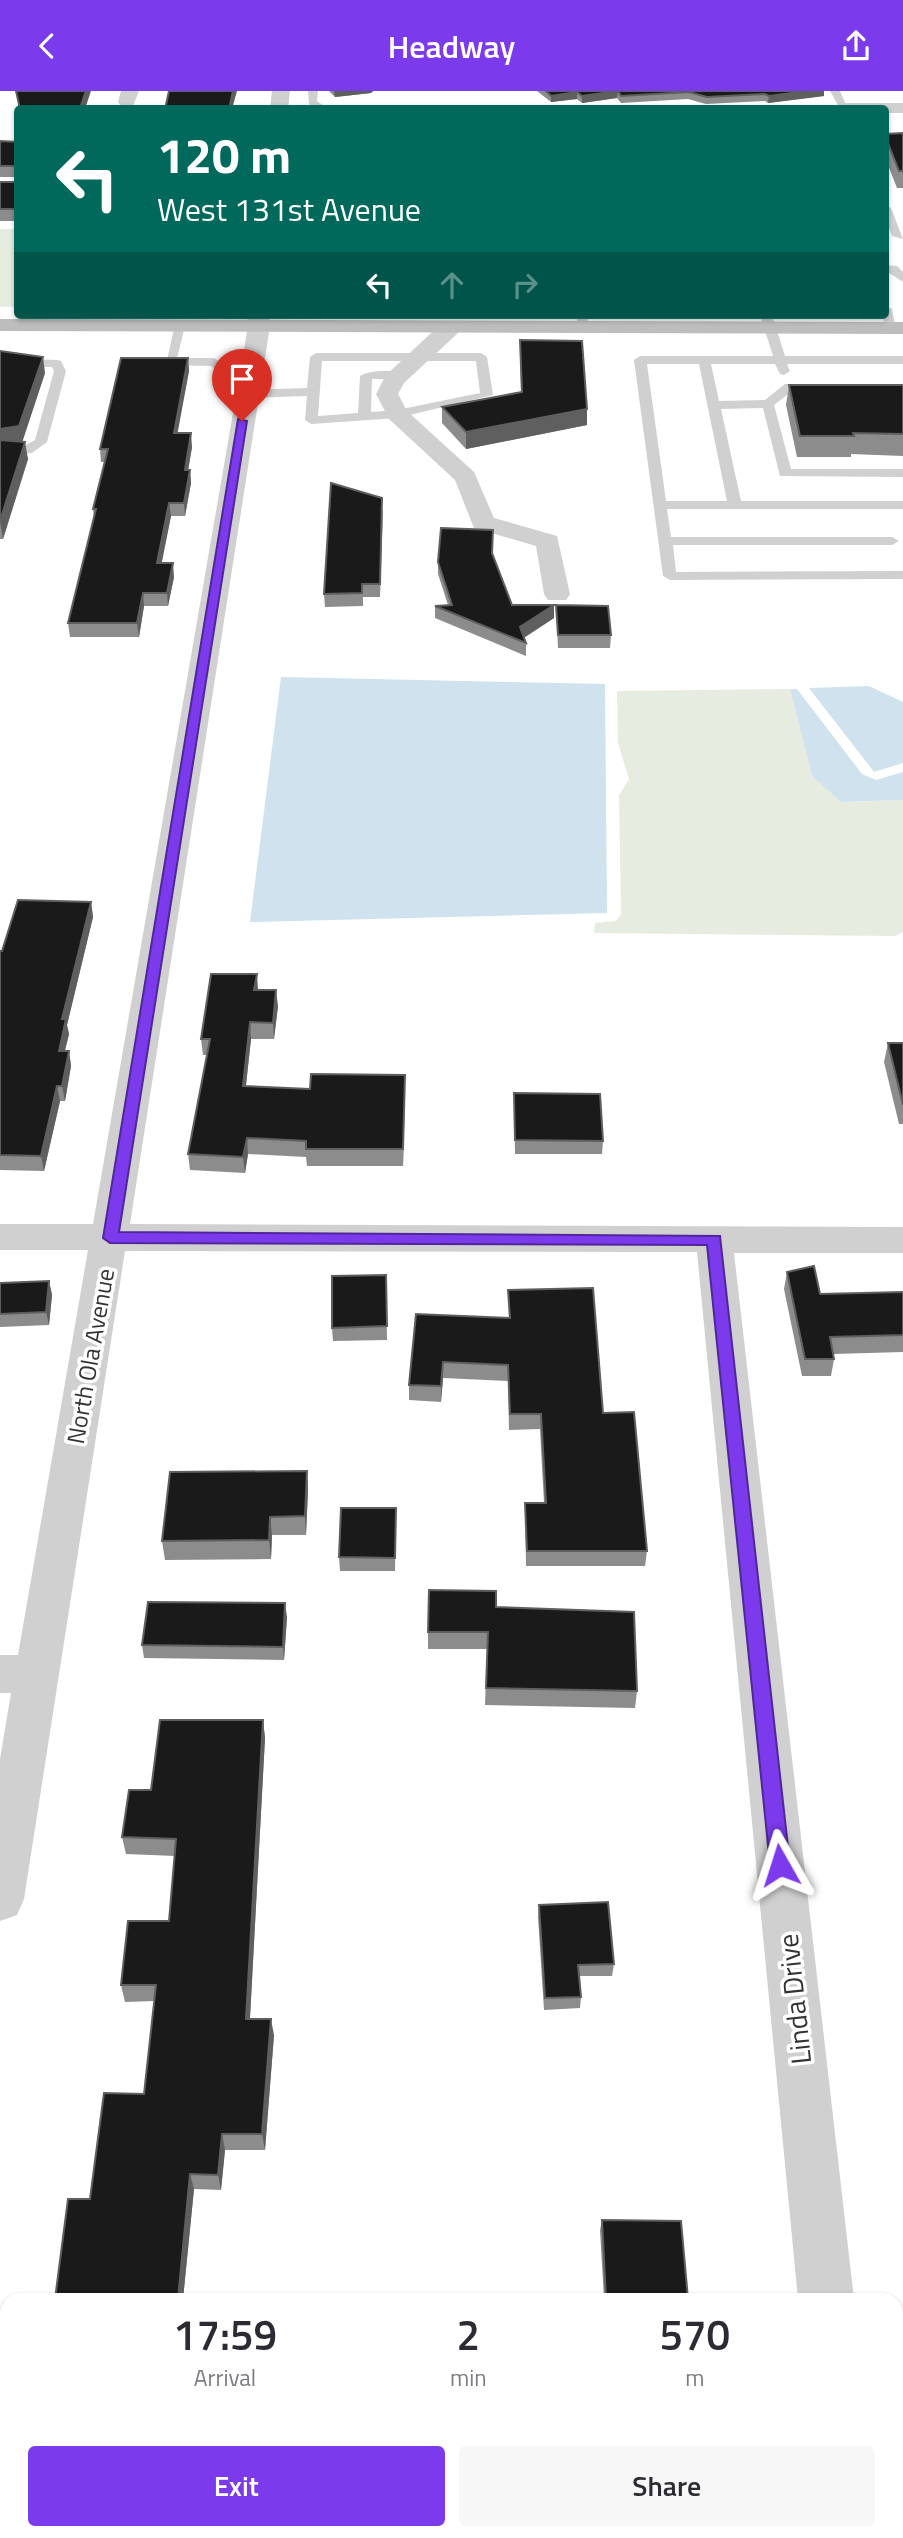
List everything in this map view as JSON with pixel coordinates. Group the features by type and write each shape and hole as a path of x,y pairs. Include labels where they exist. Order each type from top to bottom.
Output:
{"main road":[{"path":"0,325 178,326 259,321 387,327 415,321 450,328 583,321 893,322"}],"street":[{"name":"North Ola Avenue","path":"0,1899 18,1674 110,1238 259,321"},
{"path":"450,328 419,357 392,366 387,394 397,414 466,477 483,523 548,541 557,594"},
{"path":"0,1237 903,1240"},
{"name":"Linda Drive","path":"714,1240 825,2293"}],"lane":[{"path":"889,216 897,236 903,236"},
{"path":"889,268 894,268 903,279"},
{"path":"769,321 789,387"},
{"path":"178,326 170,362 214,362 248,381 313,392"},
{"path":"387,327 392,366"},
{"path":"392,366 366,357 316,358 311,420 397,414 487,395 481,357 419,357"},
{"path":"364,418 366,357"},
{"path":"903,360 640,360 670,576 903,575"},
{"path":"704,360 735,505"},
{"path":"0,362 46,362 57,364 60,371 41,442 27,450 4,451"},
{"path":"366,376 392,366"},
{"path":"715,405 768,404 789,387 827,387"},
{"path":"768,404 789,489"},
{"path":"660,505 735,505 789,489 903,473"},
{"path":"789,489 903,505"},
{"path":"665,541 892,541"}],"shaded area":[{"path":"0,229 14,229 14,307 0,307"},
{"path":"790,689 812,776 841,802 903,800 903,932 895,936 594,933 595,923 616,921 621,914 619,795 629,779 618,743 617,691"}],"water":[{"path":"281,677 605,684 607,913 250,922"},
{"path":"869,686 903,702 903,763 874,772 809,688"},
{"path":"790,689 797,689 862,774 876,780 903,772 903,800 841,802 812,776"}],"building":[{"path":"16,91 86,91 81,105 19,105"},
{"path":"169,91 233,91 230,105 166,105"},
{"path":"546,91 618,91 582,96 577,92 551,96"},
{"path":"618,91 808,91 769,96 707,97 689,92 621,96"},
{"path":"903,133 903,171 899,171 889,146 889,134"},
{"path":"0,141 14,142 14,166 0,166"},
{"path":"0,182 14,182 14,209 0,209"},
{"path":"520,340 582,341 587,409 466,432 442,407 522,392"},
{"path":"0,351 43,357 19,426 0,429"},
{"path":"121,358 188,358 174,433 191,433 185,470 190,470 184,503 169,503 157,563 173,563 167,593 143,593 137,623 68,623 108,449 100,449"},
{"path":"789,385 903,385 903,434 800,436"},
{"path":"0,440 25,442 0,521"},
{"path":"331,483 382,498 380,584 362,584 362,593 324,594"},
{"path":"441,528 493,530 492,553 512,605 554,605 520,627 526,643 435,606 452,605 438,562"},
{"path":"556,605 608,606 611,635 558,635"},
{"path":"18,900 91,902 62,1019 66,1019 59,1051 69,1051 62,1086 57,1086 41,1156 0,1155 0,951"},
{"path":"211,974 257,974 254,990 276,990 273,1023 250,1022 243,1086 310,1089 311,1074 405,1075 403,1149 306,1149 306,1141 247,1138 243,1157 188,1154 210,1039 201,1039"},
{"path":"888,1043 903,1043 903,1105"},
{"path":"514,1093 600,1094 603,1141 515,1140"},
{"path":"814,1266 820,1294 903,1292 903,1335 830,1337 834,1359 805,1359 787,1272"},
{"path":"386,1275 387,1326 332,1328 332,1276"},
{"path":"49,1281 46,1312 0,1314 0,1283"},
{"path":"593,1288 603,1413 634,1412 647,1551 527,1551 525,1503 546,1503 541,1414 510,1414 508,1365 443,1362 441,1386 409,1385 416,1314 510,1318 508,1290"},
{"path":"307,1471 305,1516 270,1517 269,1540 162,1541 170,1472"},
{"path":"341,1508 396,1508 395,1558 339,1557"},
{"path":"429,1590 496,1591 496,1607 634,1612 637,1691 486,1688 488,1632 428,1632"},
{"path":"148,1602 285,1603 283,1647 142,1645"},
{"path":"160,1720 263,1720 246,2019 271,2019 262,2134 222,2134 218,2175 190,2174 179,2293 56,2293 68,2199 90,2199 104,2093 144,2094 156,1985 121,1985 128,1921 169,1921 176,1839 122,1837 129,1790 151,1790"},
{"path":"608,1902 614,1964 578,1965 581,1997 545,1998 539,1905"},
{"path":"602,2220 681,2221 687,2293 606,2293"}],"route":[{"path":"242,421 110,1238 714,1240 780,1865"}]}
